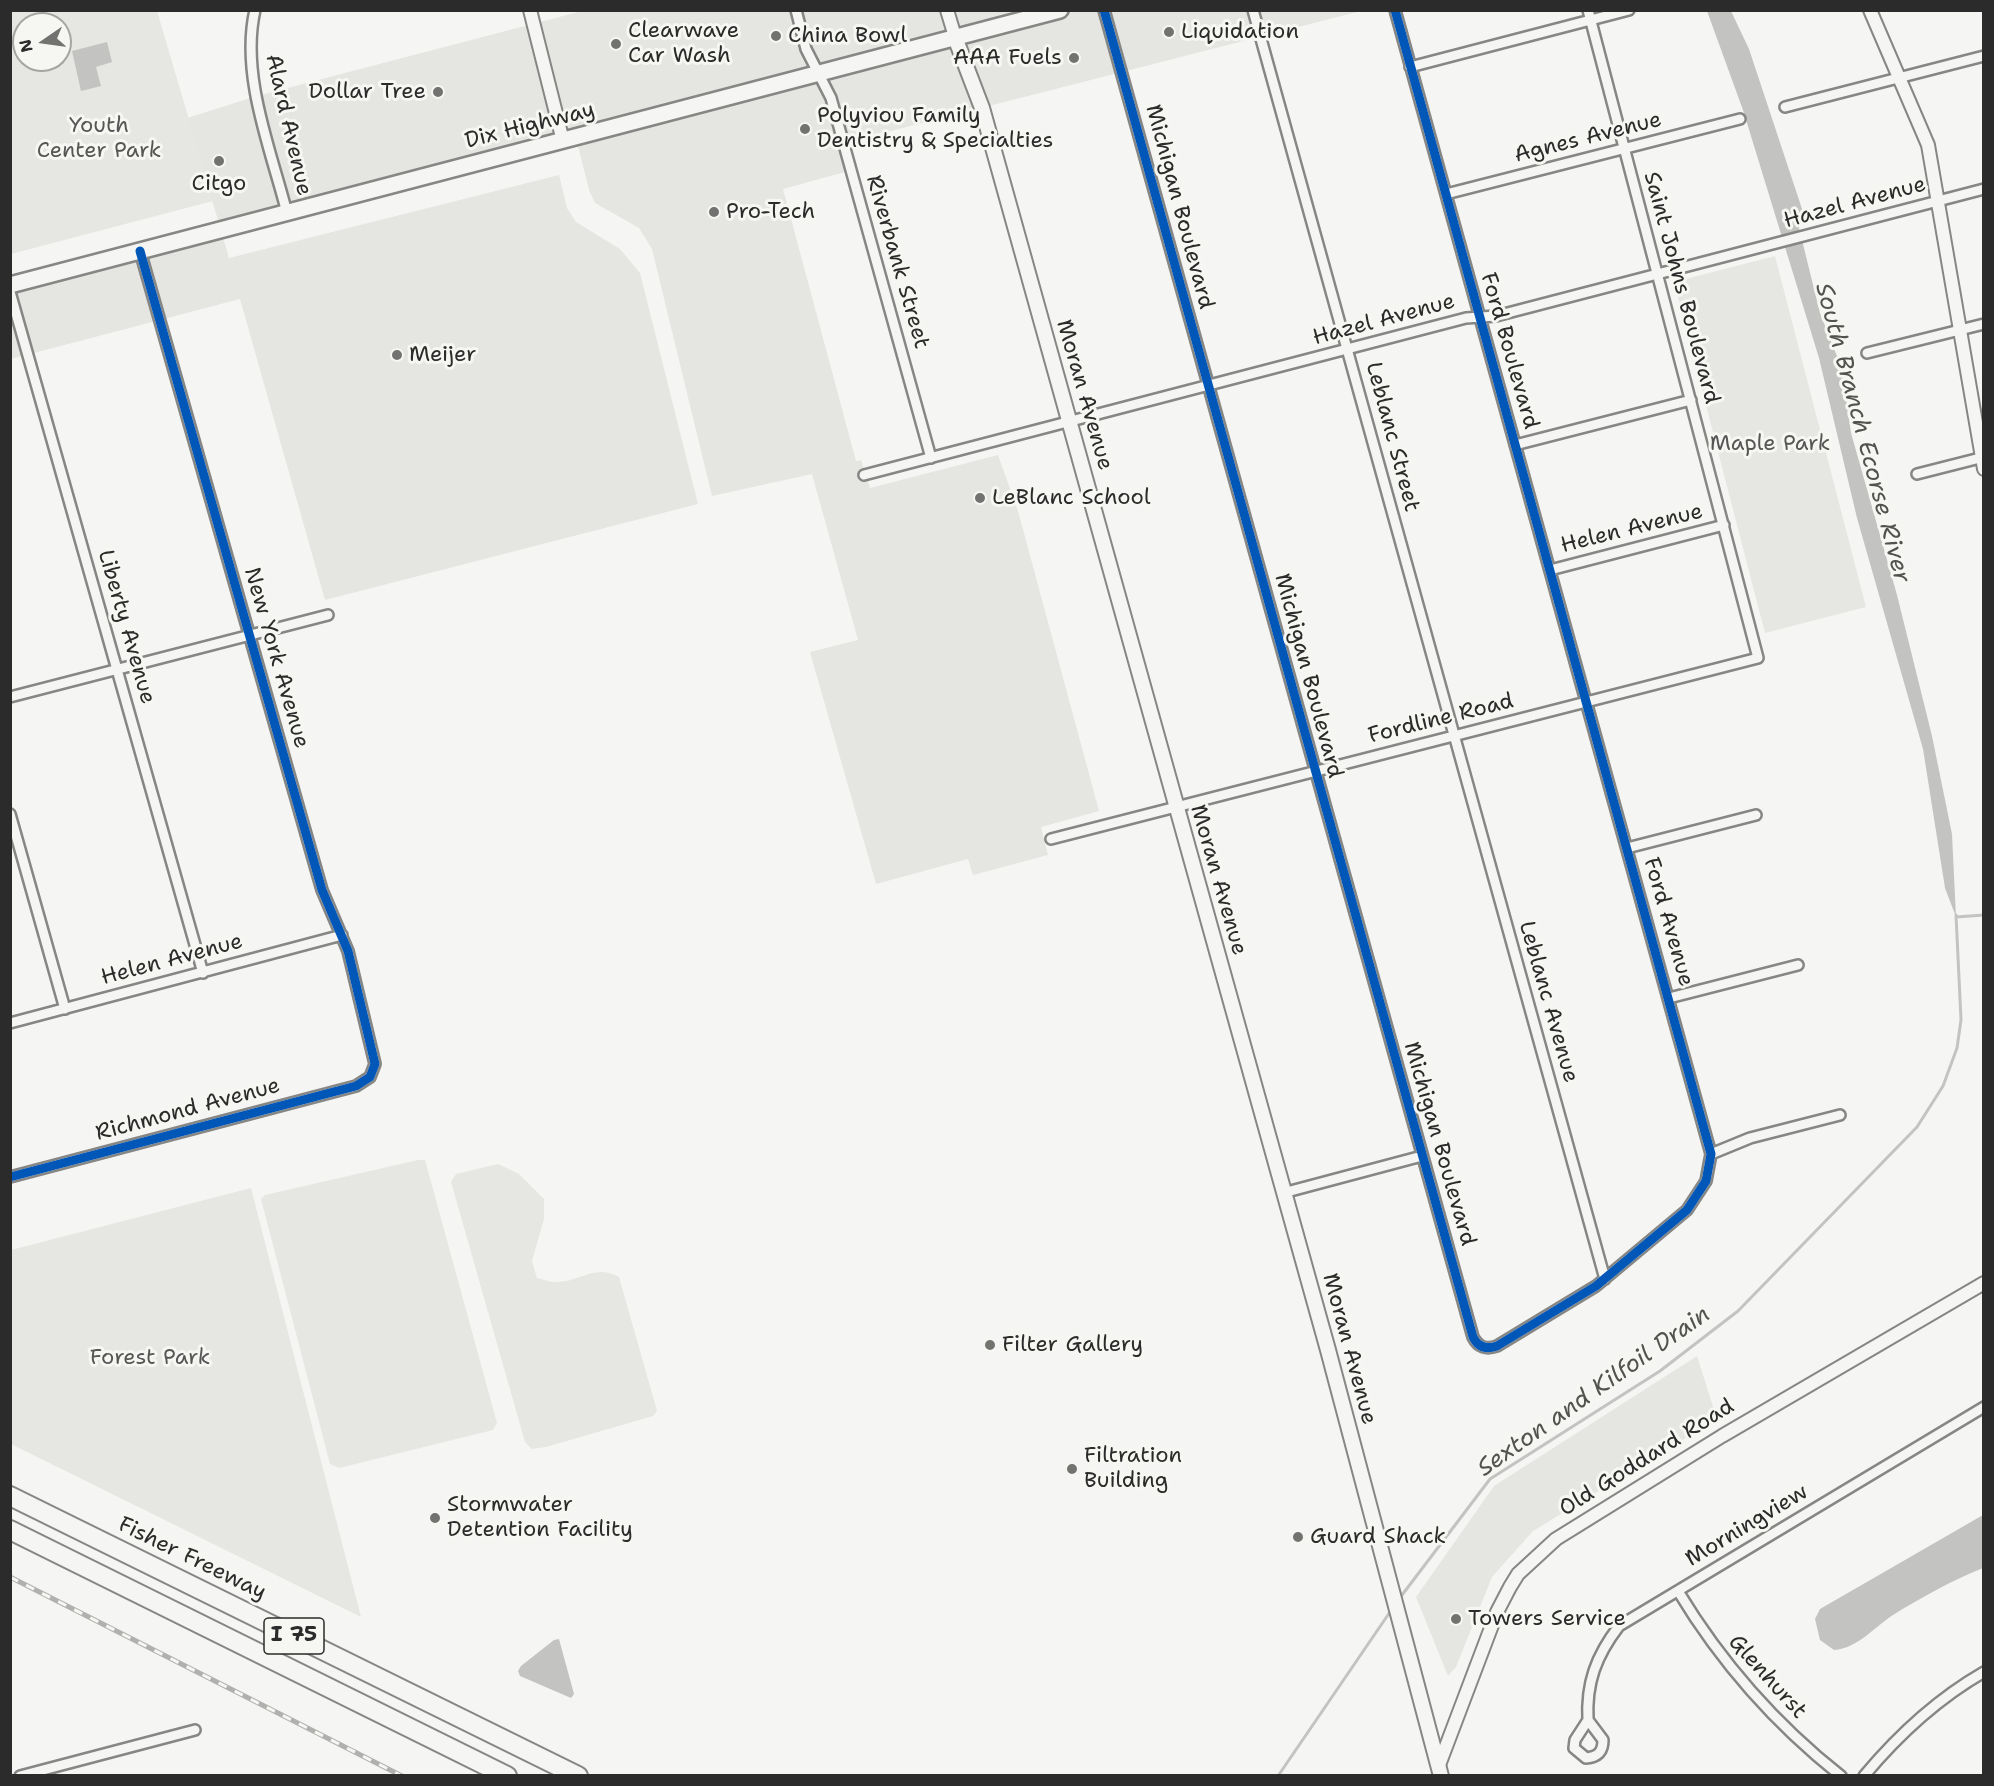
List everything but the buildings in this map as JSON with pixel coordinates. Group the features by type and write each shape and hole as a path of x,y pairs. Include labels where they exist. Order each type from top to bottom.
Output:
{"highway":[{"name":"Fisher Freeway","path":"10,1496 579,1776"},
{"name":"I 75","path":"10,1530 507,1776"}],"main road":[{"name":"Dix Highway","path":"10,285 956,40 1060,10"},
{"name":"Moran Avenue","path":"956,40 980,102 1070,422 1284,1192 1402,1622 1440,1770"}],"street":[{"name":"Alard Avenue","path":"255,10 251,39 253,76 287,213"},
{"path":"530,10 563,141"},
{"name":"Riverbank Street","path":"796,10 806,49 831,98 931,458"},
{"name":"Moran Avenue","path":"947,10 956,40"},
{"name":"Michigan Boulevard","path":"1104,10 1473,1337 1482,1347 1497,1346 1605,1279"},
{"name":"Leblanc Street","path":"1253,10 1453,735"},
{"name":"Ford Boulevard","path":"1395,10 1586,702"},
{"path":"1410,67 1589,15 1629,10"},
{"path":"1870,10 1928,145 1983,461 1917,474"},
{"name":"Saint Johns Boulevard","path":"1589,15 1758,658 1736,665"},
{"path":"1785,107 1983,56"},
{"name":"Agnes Avenue","path":"1446,194 1740,119"},
{"name":"Hazel Avenue","path":"864,475 1466,318 1496,316 1983,189"},
{"name":"New York Avenue","path":"140,251 322,890 342,935 375,1053 372,1073"},
{"name":"Liberty Avenue","path":"10,292 203,973"},
{"path":"1867,353 1983,324"},
{"path":"1515,445 1691,400"},
{"name":"Helen Avenue","path":"1550,570 1724,525"},
{"path":"10,697 328,615"},
{"name":"Fordline Road","path":"1051,838 1736,665"},
{"name":"Ford Avenue","path":"1586,702 1711,1154"},
{"name":"Leblanc Avenue","path":"1453,735 1605,1279"},
{"path":"10,814 65,1009"},
{"path":"1627,848 1756,815"},
{"name":"Helen Avenue","path":"10,1023 342,935"},
{"path":"1669,999 1798,965"},
{"name":"Richmond Avenue","path":"10,1177 356,1086 365,1082 372,1073"},
{"path":"1605,1279 1694,1203 1706,1181 1711,1154 1750,1138 1840,1115"},
{"path":"1284,1192 1422,1156"},
{"name":"Old Goddard Road","path":"1440,1770 1501,1604 1518,1575 1556,1539 1722,1436 1983,1283"},
{"name":"Morningview","path":"1588,1720 1590,1677 1609,1639 1619,1626 1983,1407"},
{"name":"Glenhurst","path":"1678,1591 1712,1646 1754,1698 1796,1739 1841,1776"},
{"path":"1864,1776 1909,1727 1953,1691 1983,1672"},
{"path":"20,1776 195,1730"}],"shaded area":[{"path":"586,10 1361,11 844,143 852,170 783,189 856,461 861,460 870,488 998,455 1018,511 1099,811 1041,827 1048,855 973,875 968,859 876,884 810,652 858,640 812,474 712,496 652,249 639,228 595,203 589,190 576,138 221,230 187,118 257,96"},
{"path":"1707,11 1731,11 1749,49 1805,218 1799,228 1820,313 1842,369 1851,433 1897,595 1932,736 1952,834 1956,917 1945,888 1923,749 1857,518 1819,358 1743,110"},
{"path":"107,42 112,62 96,67 101,86 81,91 72,51"},
{"path":"559,175 567,208 576,222 620,249 640,273 698,504 325,600 240,299 11,359 11,285 221,230 229,258"},
{"path":"1697,1356 1717,1419 1533,1531 1492,1577 1456,1667 1448,1676 1416,1597 1494,1486"},
{"path":"1983,1515 1983,1568 1948,1584 1893,1615 1851,1646 1834,1650 1820,1640 1815,1619 1820,1609"},
{"path":"559,1639 574,1694 571,1698 520,1676 518,1671 521,1666 554,1640"}],"green space":[{"name":"Youth Center Park","path":"11,11 157,11 213,201 11,254"},
{"name":"Maple Park","path":"1775,256 1866,607 1765,633 1674,282"},
{"path":"425,1160 497,1423 493,1430 339,1468 330,1464 261,1199 265,1195"},
{"path":"498,1164 519,1174 544,1199 544,1219 532,1261 537,1278 553,1282 564,1281 602,1272 619,1277 657,1411 653,1416 546,1447 532,1449 525,1442 451,1182 456,1174"},
{"name":"Forest Park","path":"251,1188 361,1617 11,1444 11,1250"}],"waterway":[{"name":"Sexton and Kilfoil Drain","path":"1399,1599 1490,1479 1660,1371 1738,1311 1917,1127 1943,1086 1957,1048 1961,1020 1956,915"},
{"name":"South Branch Ecorse River","path":"1956,917 1984,915"},
{"name":"Sexton and Kilfoil Drain","path":"1278,1776 1392,1609"}],"railway":[{"path":"10,1577 402,1776"}],"cycle path":[{"path":"1104,10 1473,1337 1480,1345 1489,1348 1497,1346 1596,1286 1687,1210 1706,1181 1711,1154 1395,10"},
{"path":"10,1177 356,1086 370,1077 375,1064 348,951 322,890 140,251"}],"place":[{"name":"Liquidation","path":"1169,32"},
{"name":"China Bowl","path":"776,36"},
{"name":"Clearwave Car Wash","path":"616,44"},
{"name":"AAA Fuels","path":"1074,58"},
{"name":"Dollar Tree","path":"438,92"},
{"name":"Polyviou Family Dentistry & Specialties","path":"805,129"},
{"name":"Citgo","path":"219,161"},
{"name":"Pro-Tech","path":"714,212"},
{"name":"Meijer","path":"397,355"},
{"name":"LeBlanc School","path":"980,498"},
{"name":"Filter Gallery","path":"990,1345"},
{"name":"Filtration Building","path":"1072,1469"},
{"name":"Stormwater Detention Facility","path":"435,1518"},
{"name":"Guard Shack","path":"1298,1537"},
{"name":"Towers Service","path":"1456,1619"}]}
